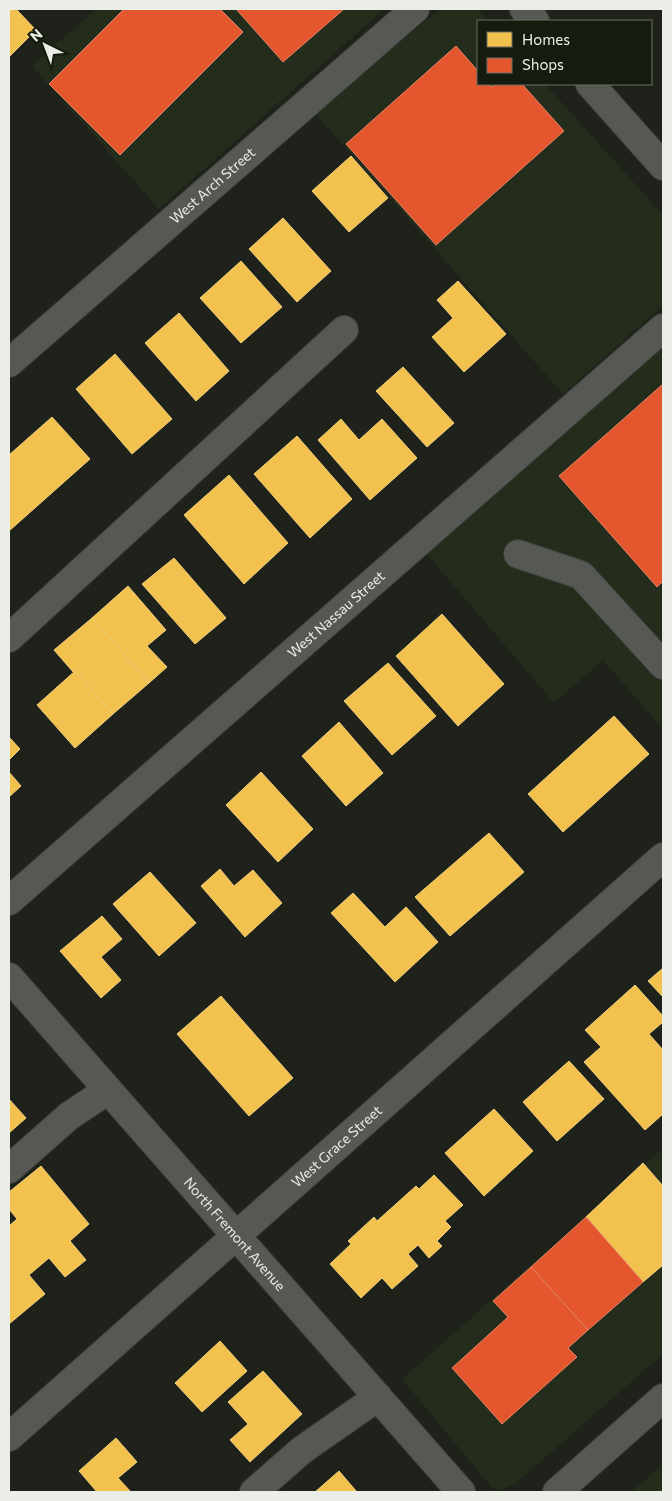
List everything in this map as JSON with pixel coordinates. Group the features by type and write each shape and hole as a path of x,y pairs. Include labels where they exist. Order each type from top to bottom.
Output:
{"street":[{"name":"West Arch Street","path":"9,363 415,9"},
{"path":"524,9 534,20"},
{"path":"591,85 663,166"},
{"name":"West Nassau Street","path":"9,901 663,328"},
{"path":"9,638 344,330"},
{"path":"518,554 581,575 663,665"},
{"name":"West Grace Street","path":"9,1437 663,857"},
{"name":"North Fremont Avenue","path":"9,976 461,1492"},
{"path":"9,1169 69,1116 108,1090"},
{"path":"254,1492 302,1450 378,1397"},
{"path":"557,1492 663,1398"}],"shaded area":[{"path":"96,9 384,9 159,209 32,66"},
{"path":"440,9 478,9 488,20 477,20 477,85 546,85 663,215 663,305 563,394 315,113"},
{"path":"663,348 663,729 603,660 554,703 425,552"},
{"path":"663,1148 663,1354 514,1485 500,1490 492,1488 402,1379"},
{"path":"663,1464 663,1492 631,1492"}],"building: Homes":[{"path":"9,9 16,9 36,30 9,57"},
{"path":"351,156 388,198 349,232 312,191"},
{"path":"283,218 331,271 297,302 249,249"},
{"path":"241,261 282,307 241,343 200,298"},
{"path":"458,281 506,334 464,372 432,337 453,318 437,300"},
{"path":"179,313 229,371 196,401 145,343"},
{"path":"115,354 172,419 132,454 76,389"},
{"path":"403,367 454,423 427,447 376,391"},
{"path":"52,417 90,459 9,531 9,455"},
{"path":"341,419 359,440 382,419 417,458 370,500 318,440"},
{"path":"297,436 352,499 310,538 254,474"},
{"path":"229,475 288,543 244,584 184,515"},
{"path":"174,558 226,618 195,644 142,584"},
{"path":"128,586 166,630 147,646 167,667 149,683 92,618"},
{"path":"442,614 504,684 458,726 396,656"},
{"path":"92,618 149,683 113,714 54,650"},
{"path":"388,663 436,716 392,755 344,701"},
{"path":"75,671 113,714 75,748 37,705"},
{"path":"614,716 649,754 563,832 528,794"},
{"path":"339,722 383,773 346,806 302,756"},
{"path":"9,737 20,749 9,760"},
{"path":"9,772 21,786 9,797"},
{"path":"261,772 313,829 278,862 226,805"},
{"path":"489,833 524,872 450,936 415,897"},
{"path":"220,869 234,886 253,870 282,903 245,937 201,886"},
{"path":"150,872 196,923 159,956 113,904"},
{"path":"353,893 385,927 406,907 438,942 395,982 331,913"},
{"path":"102,916 122,939 101,957 121,980 101,998 60,951"},
{"path":"663,968 663,997 648,981"},
{"path":"635,985 663,1016 663,1022 649,1034 663,1050 663,1114 645,1130 584,1062 601,1047 585,1030"},
{"path":"221,996 293,1078 249,1116 177,1034"},
{"path":"569,1061 604,1099 557,1141 523,1102"},
{"path":"9,1099 26,1118 9,1133"},
{"path":"494,1109 533,1151 484,1196 445,1153"},
{"path":"643,1163 663,1186 663,1265 643,1282 586,1217"},
{"path":"41,1166 89,1224 70,1241 86,1260 65,1277 49,1258 29,1275 45,1294 9,1324 9,1226 17,1219 9,1209 9,1192"},
{"path":"434,1175 463,1205 445,1221 451,1227 437,1241 442,1246 429,1258 418,1245 408,1254 418,1266 392,1289 382,1278 361,1298 330,1264 351,1244 348,1241 374,1217 377,1221 416,1186 419,1189"},
{"path":"220,1341 247,1371 202,1412 175,1383"},
{"path":"263,1371 302,1414 250,1462 230,1440 248,1424 228,1402"},
{"path":"116,1438 137,1462 118,1478 131,1492 97,1492 79,1471"},
{"path":"339,1471 357,1492 315,1492"}],"building: Shops":[{"path":"124,9 220,9 243,32 120,155 49,84"},
{"path":"236,9 344,9 283,62"},
{"path":"456,46 477,70 477,85 490,85 492,87 494,85 523,85 564,131 436,245 346,144"},
{"path":"663,384 663,581 657,587 559,476"},
{"path":"586,1217 643,1282 588,1330 531,1267"},
{"path":"531,1267 588,1330 568,1348 577,1357 502,1424 452,1368 508,1317 493,1301"}]}
